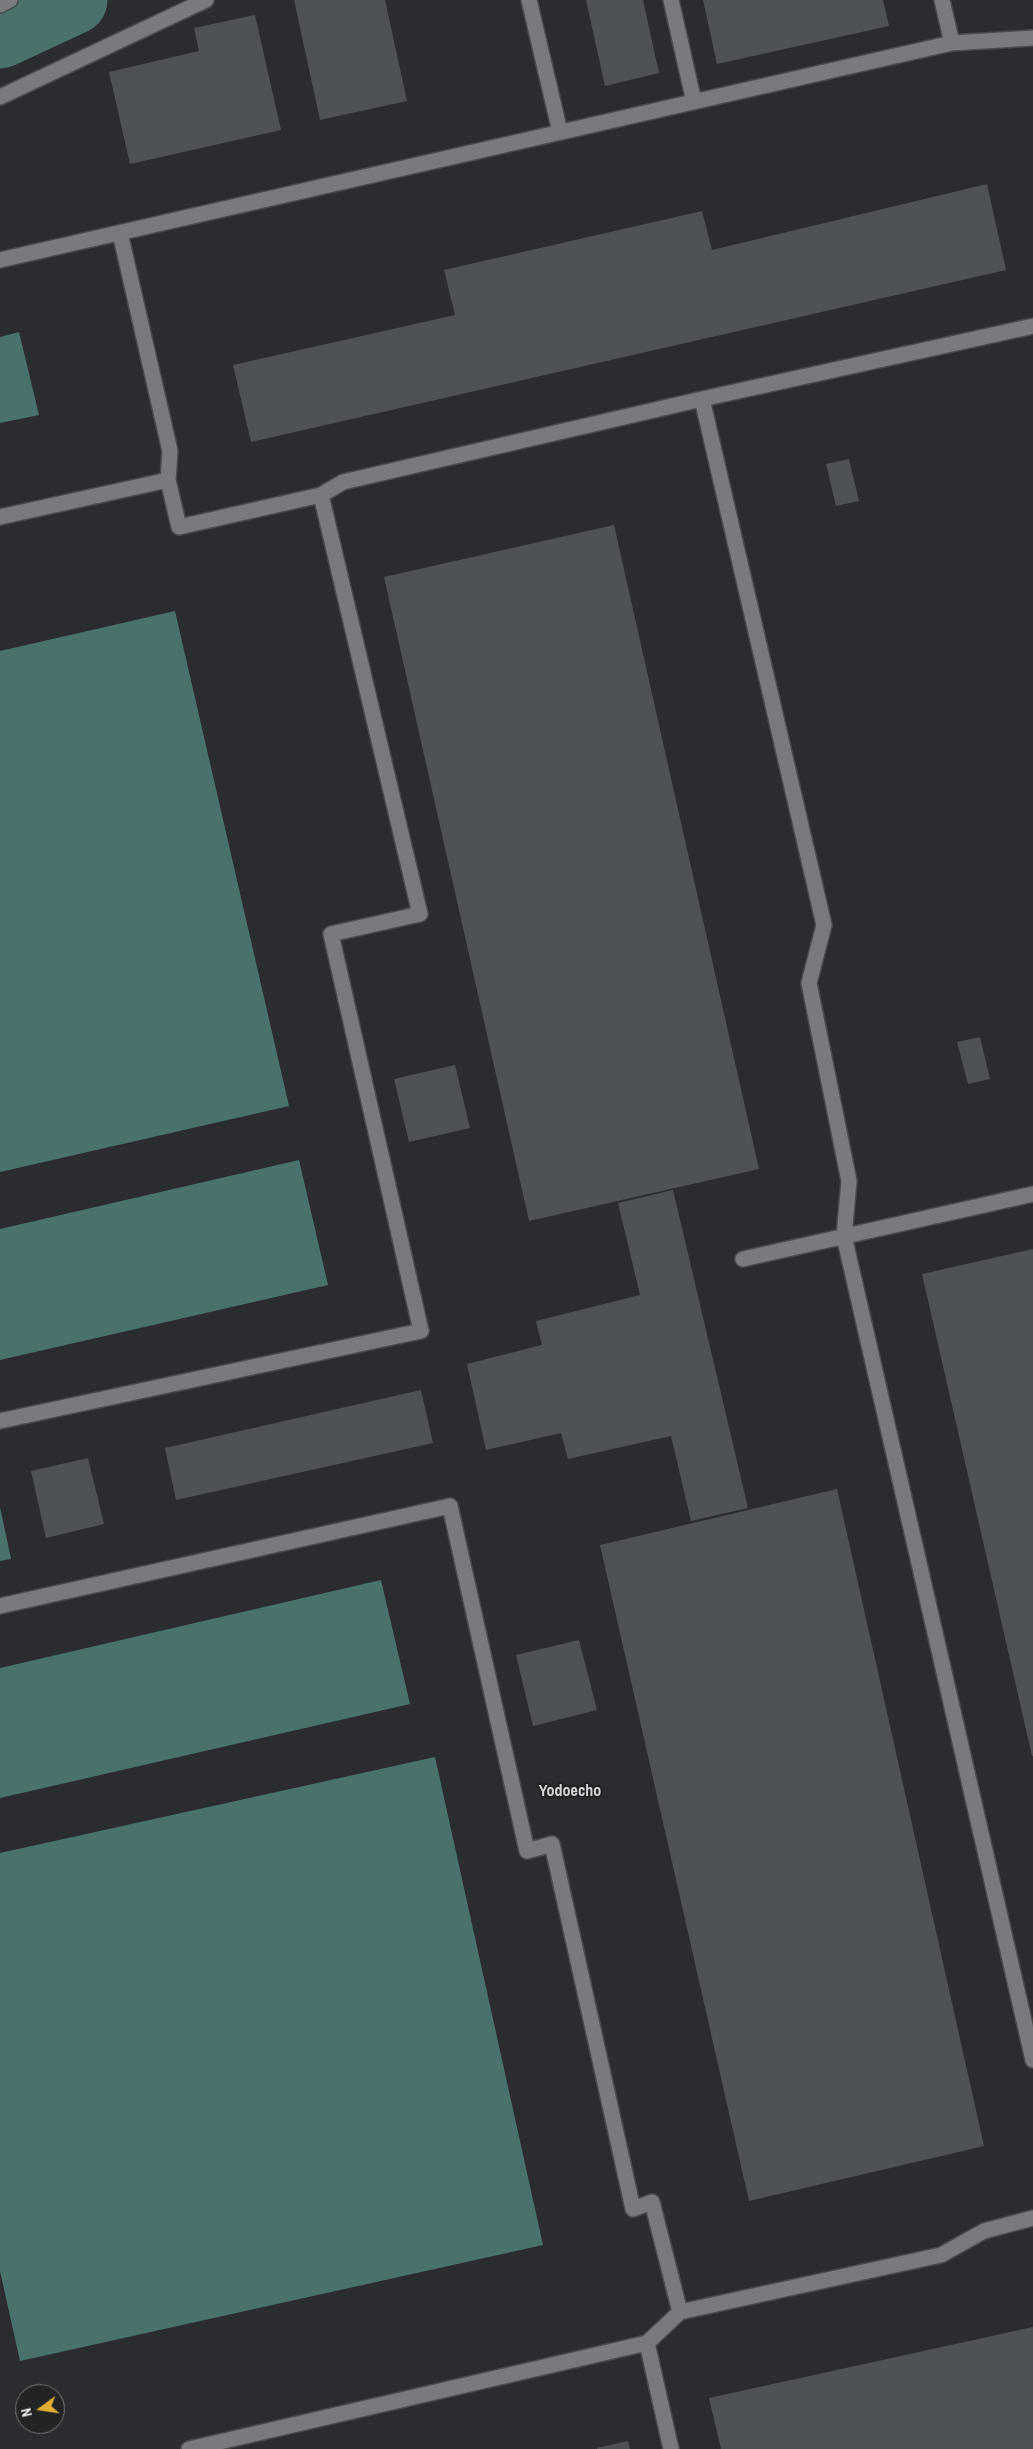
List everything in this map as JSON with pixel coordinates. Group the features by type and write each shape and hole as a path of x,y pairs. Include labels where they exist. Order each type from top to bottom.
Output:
{"street":[{"path":"0,4 10,0"},
{"path":"0,97 206,0"},
{"path":"529,0 560,132"},
{"path":"671,0 694,102"},
{"path":"942,0 952,43"},
{"path":"0,260 952,43 1033,38"},
{"path":"120,233 170,451 168,480 179,527 321,494 343,482 702,399 1033,326"},
{"path":"702,399 824,925 809,983 850,1181 844,1236 1033,2060"},
{"path":"0,517 168,480"},
{"path":"0,1421 421,1331 331,934 420,914 321,494"},
{"path":"743,1260 1033,1194"},
{"path":"0,1606 450,1506 527,1850 552,1844 633,2208 652,2202 680,2312"},
{"path":"189,2449 647,2343 680,2312 941,2255 984,2230 1033,2218"},
{"path":"647,2343 671,2449"}],"shaded area":[{"path":"19,332 39,415 0,423 0,337"},
{"path":"175,611 289,1106 0,1172 0,651"},
{"path":"299,1160 328,1285 0,1360 0,1229"},
{"path":"0,1507 11,1559 0,1561"},
{"path":"381,1580 410,1704 0,1798 0,1668"},
{"path":"435,1757 543,2245 20,2361 0,2271 0,1853"}],"building":[{"path":"294,0 385,0 407,101 320,120"},
{"path":"586,0 643,0 659,73 605,86"},
{"path":"703,0 883,0 889,26 717,64"},
{"path":"255,15 281,130 130,164 109,72 199,51 194,28"},
{"path":"987,184 1006,270 251,442 233,365 455,315 444,270 702,211 712,250"},
{"path":"849,459 859,501 836,506 826,464"},
{"path":"614,525 759,1169 529,1221 384,577"},
{"path":"980,1037 990,1079 968,1084 957,1042"},
{"path":"455,1065 470,1128 409,1142 394,1079"},
{"path":"673,1190 748,1508 691,1521 671,1436 568,1459 561,1433 486,1450 467,1364 542,1345 536,1321 640,1295 618,1203"},
{"path":"1033,1249 1033,1756 1032,1756 922,1274"},
{"path":"421,1390 433,1443 176,1500 165,1448"},
{"path":"88,1458 104,1524 46,1538 31,1471"},
{"path":"837,1489 984,2146 749,2201 600,1545"},
{"path":"579,1640 597,1710 533,1726 516,1655"},
{"path":"1033,2327 1033,2449 721,2449 709,2398"},
{"path":"628,2441 630,2449 597,2449 597,2448"}],"waterway":[{"path":"0,34 73,0"}],"district":[{"name":"Yodoecho","path":"570,1792"}]}
